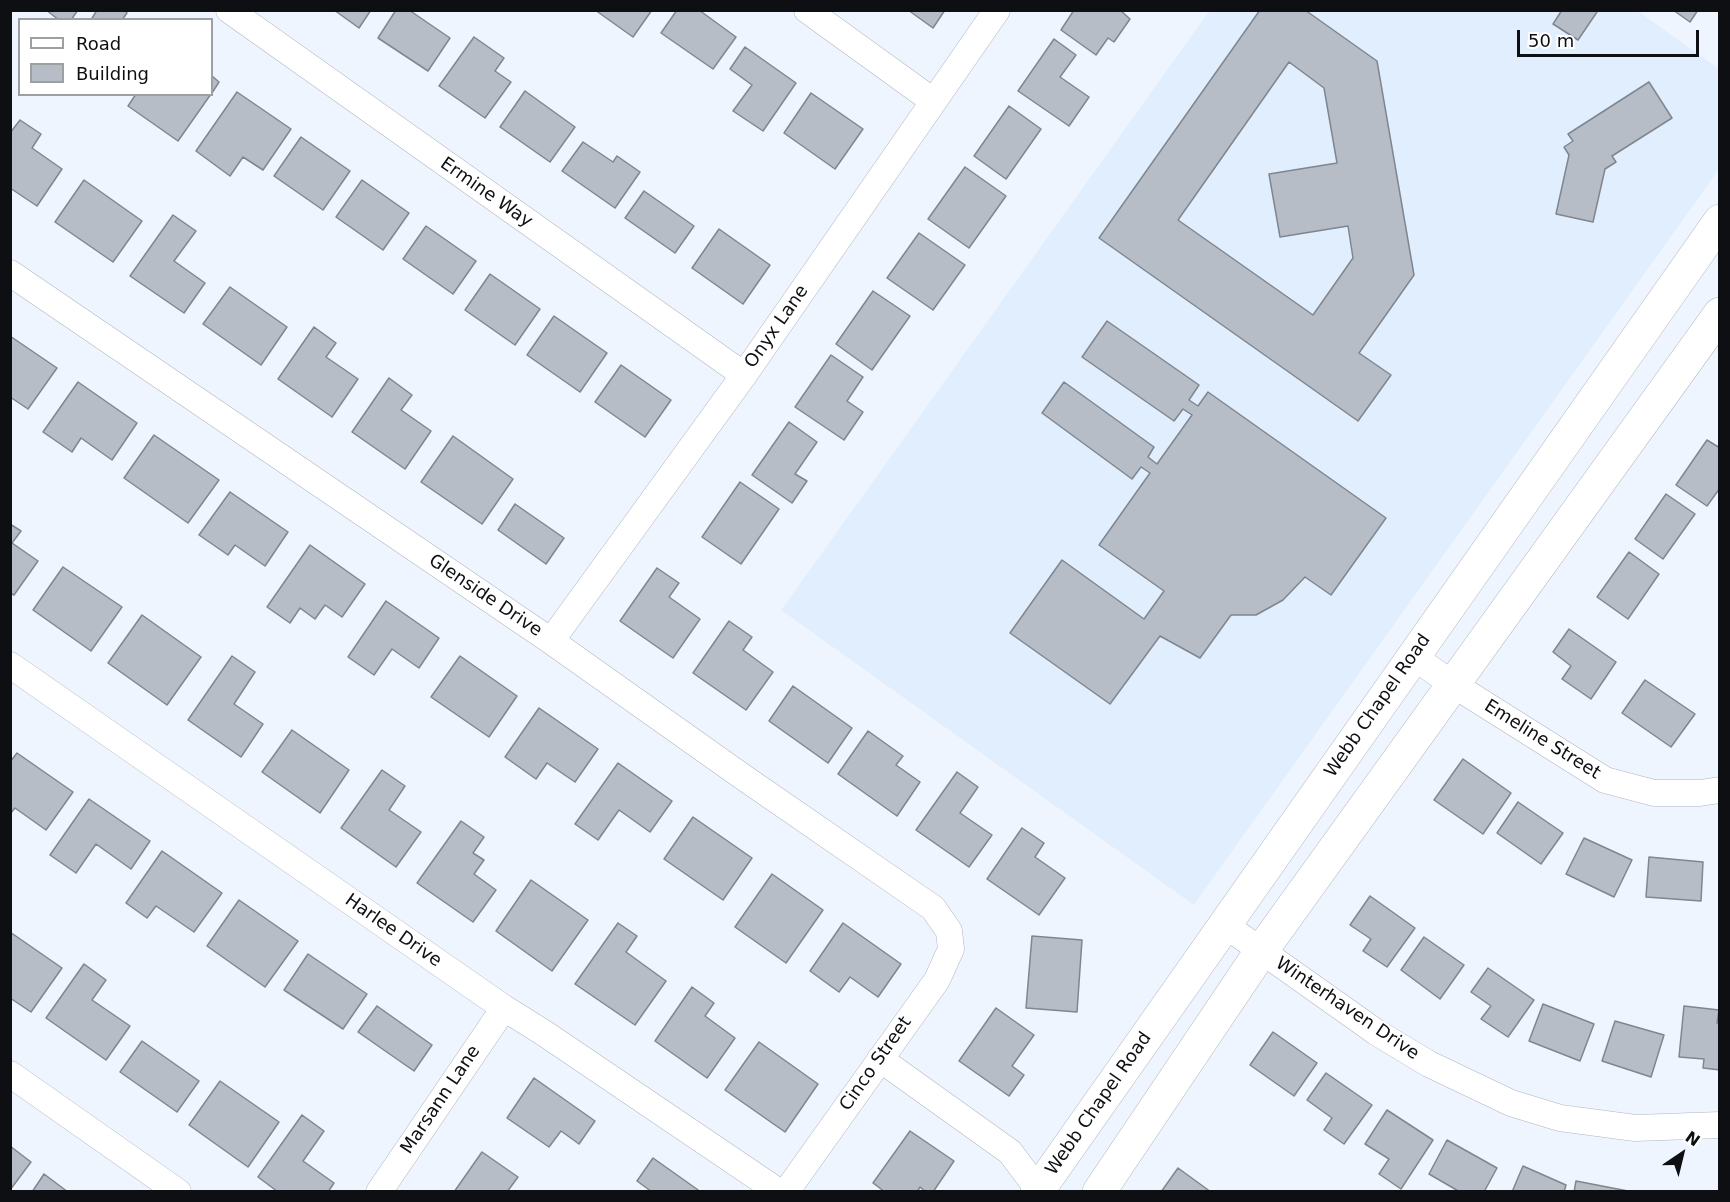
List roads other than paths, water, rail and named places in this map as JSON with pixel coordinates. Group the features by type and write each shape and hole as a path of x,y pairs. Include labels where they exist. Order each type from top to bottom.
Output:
{"main road":[{"name":"Webb Chapel Road","path":"1038,1191 1719,221"},
{"path":"1099,1191 1262,950 1719,314"},
{"path":"1496,537 1539,567"}],"street":[{"name":"Ermine Way","path":"229,10 744,375"},
{"path":"807,10 933,101"},
{"name":"Onyx Lane","path":"551,641 744,375 997,10"},
{"name":"Glenside Drive","path":"10,273 551,641 933,908 949,931"},
{"name":"Emeline Street","path":"1412,656 1605,780 1654,793 1700,793 1719,790"},
{"name":"Harlee Drive","path":"10,665 504,1008 554,1039 779,1191"},
{"name":"Winterhaven Drive","path":"1225,925 1376,1032 1429,1064 1511,1102 1560,1118 1635,1128 1719,1125"},
{"name":"Cinco Street","path":"786,1191 936,980 951,949 949,931"},
{"name":"Marsann Lane","path":"379,1191 504,1008"},
{"path":"880,1059 1010,1152 1038,1191"},
{"path":"10,1074 178,1191"}]}
